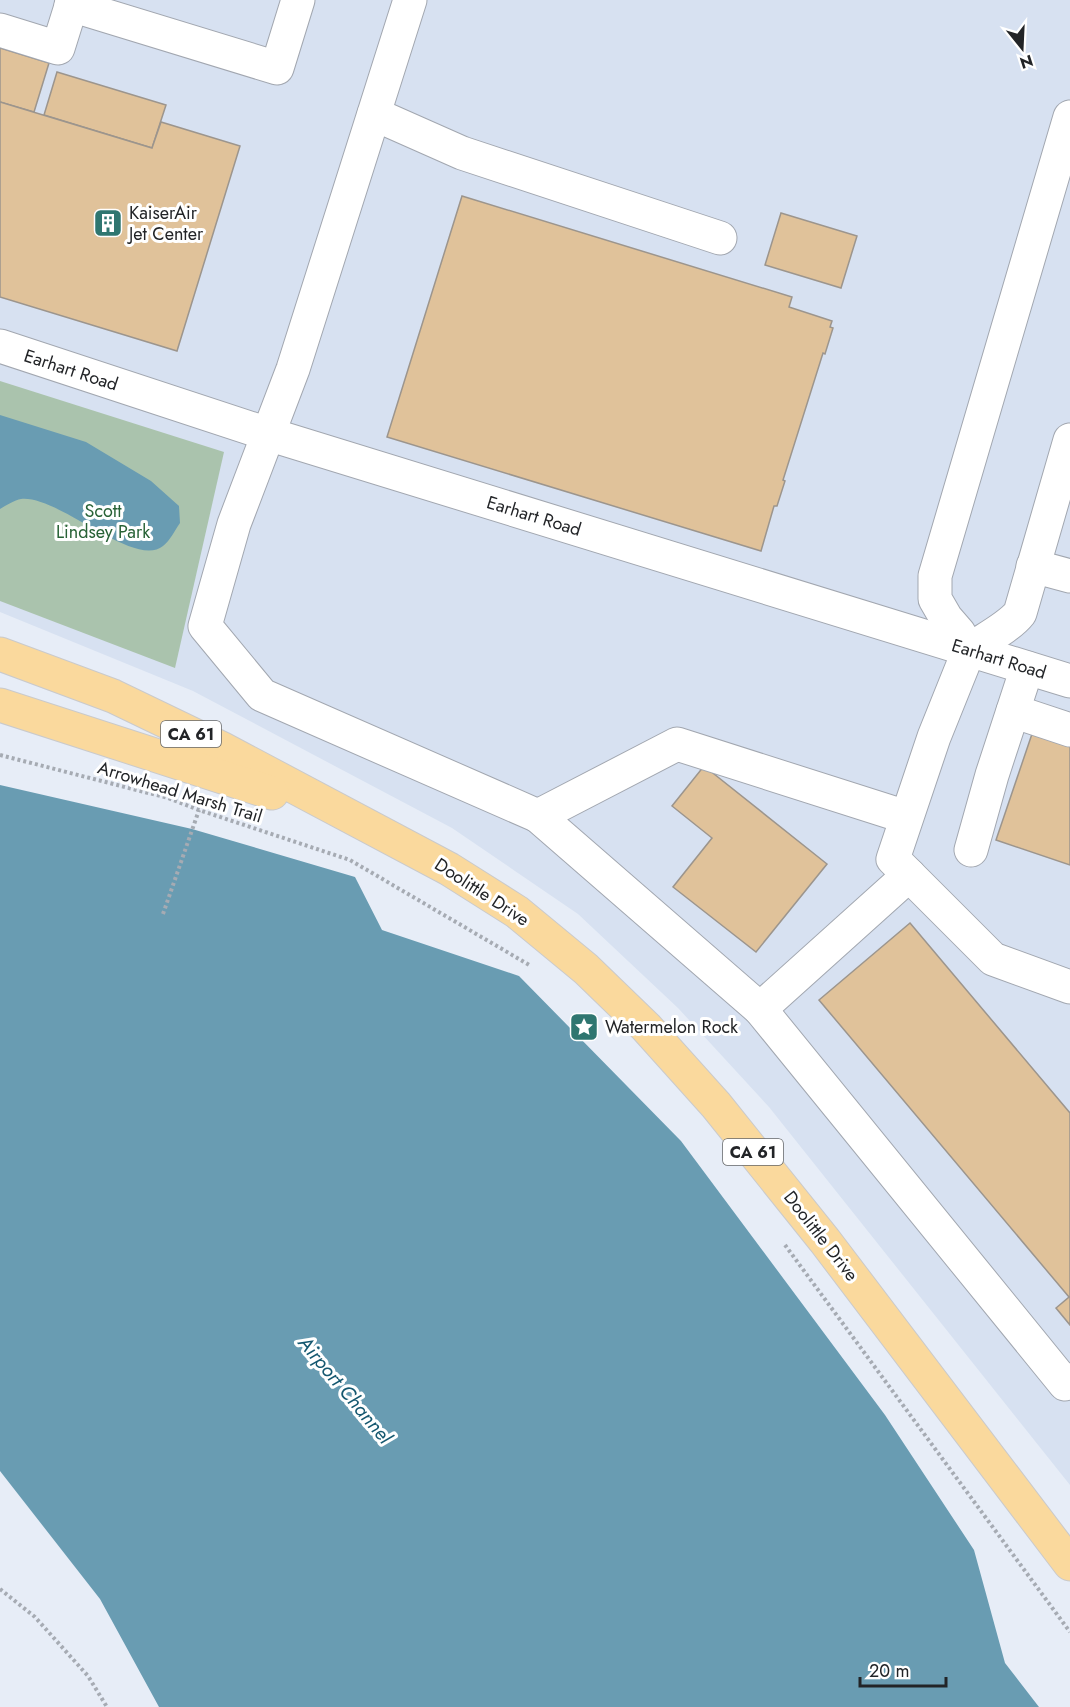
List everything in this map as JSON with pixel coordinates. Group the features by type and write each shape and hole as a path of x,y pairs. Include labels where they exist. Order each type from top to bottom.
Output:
{"main road":[{"name":"Doolittle Drive","path":"0,654 113,696 221,748 449,869 517,912 586,969 646,1027 716,1105 825,1241 1070,1564"},
{"name":"Doolittle Drive","path":"0,705 359,821"}],"street":[{"path":"0,30 58,48 72,3 277,69 298,0"},
{"path":"410,0 293,369 234,524 205,626 262,695 538,816 760,1009 1065,1384 1070,1380"},
{"path":"374,114 462,153 720,238"},
{"path":"969,650 935,600 935,576 1070,117"},
{"name":"Earhart Road","path":"0,346 268,434 1070,681"},
{"path":"1070,440 1061,502 1033,566 1020,613 1012,622 969,650 934,737 893,859 993,959 1057,983 1070,1010"},
{"path":"1033,566 1070,576"},
{"path":"971,850 1027,668"},
{"path":"1013,711 1070,730"},
{"path":"538,816 677,744 906,817"},
{"path":"760,1009 909,874"}],"path":[{"name":"Arrowhead Marsh Trail","path":"0,755 168,798 350,860 532,966"},
{"path":"163,914 199,810"},
{"path":"780,1237 1070,1632"},
{"path":"0,1589 35,1617 87,1676 107,1707"}],"shaded area":[{"path":"0,0 1070,0 1070,1485 769,1107 678,1008 578,914 452,828 193,691 0,612"}],"green space":[{"name":"Scott Lindsey Park","path":"0,381 224,452 175,668 0,601"}],"water":[{"path":"0,415 86,442 151,481 179,506 180,523 163,546 150,550 134,548 115,540 37,501 21,499 0,509"},
{"name":"Airport Channel","path":"0,785 192,829 355,877 382,930 519,976 681,1141 885,1415 974,1550 1005,1663 1039,1707 159,1707 100,1599 0,1471"}],"building":[{"path":"0,48 49,63 34,112 0,102"},
{"path":"57,72 166,105 152,148 44,115"},
{"name":"KaiserAir Jet Center","path":"0,102 152,148 161,122 240,146 177,351 0,297"},
{"path":"462,196 792,297 789,307 832,321 830,327 833,328 825,354 823,353 783,480 785,481 777,506 774,506 761,551 387,437"},
{"path":"781,213 857,236 841,288 765,265"},
{"path":"1033,731 1070,743 1070,865 996,840"},
{"path":"704,766 827,864 756,952 673,887 712,838 672,806"},
{"path":"910,923 1070,1113 1070,1325 1056,1308 1069,1297 819,1000"}],"place":[{"name":"KaiserAir Jet Center","path":"108,223"},
{"name":"Watermelon Rock","path":"584,1027"}]}
